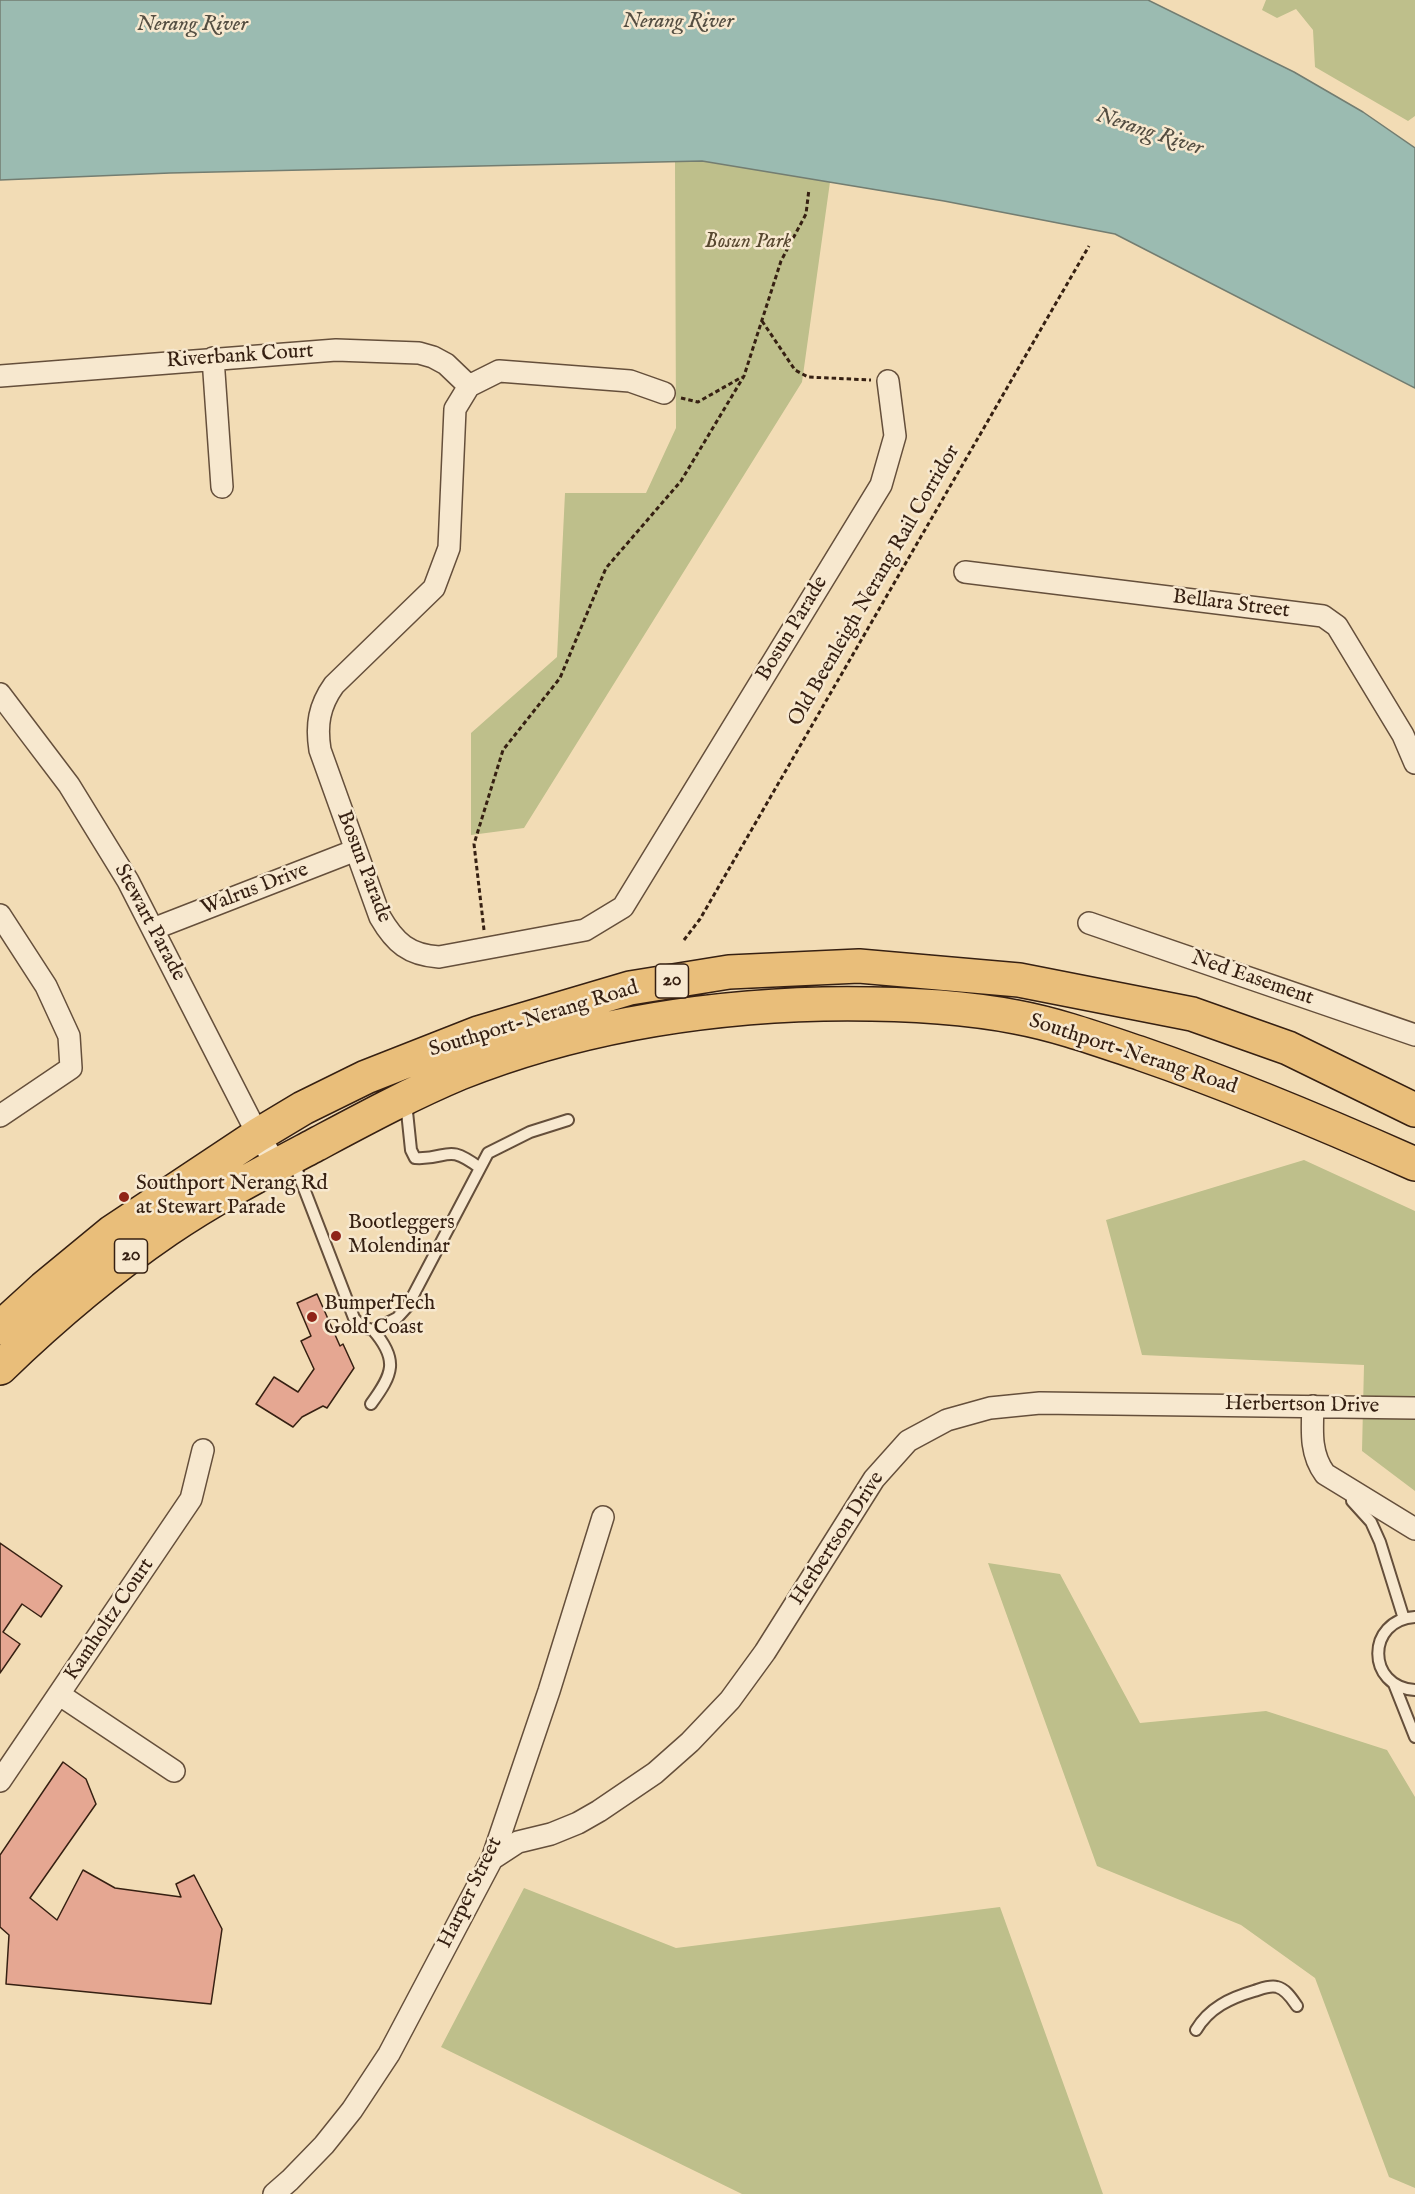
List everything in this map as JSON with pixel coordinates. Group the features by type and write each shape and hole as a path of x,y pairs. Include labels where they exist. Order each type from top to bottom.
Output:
{"main road":[{"name":"Southport-Nerang Road","path":"0,1328 112,1232 258,1135 324,1098 366,1077 478,1033 630,987 729,972 859,966 1019,980 1192,1014 1287,1048 1415,1110"},
{"name":"Southport-Nerang Road","path":"0,1368 65,1308 169,1228 285,1161 405,1098 510,1055 626,1024 699,1012 772,1005 887,1003 1013,1016 1083,1034 1208,1076 1415,1164"}],"street":[{"name":"Riverbank Court","path":"0,376 336,350 419,353 446,364 470,386"},
{"path":"213,358 222,487"},
{"path":"470,386 499,371 630,381 663,393"},
{"name":"Bosun Parade","path":"470,386 455,409 449,548 434,588 334,685 320,710 318,724 320,750 380,917 395,940 423,956 439,957 585,930 623,907 881,485 895,436 888,381"},
{"name":"Bellara Street","path":"965,572 1323,616 1337,626 1403,735 1415,762"},
{"name":"Stewart Parade","path":"0,694 69,785 128,880 258,1135 285,1161"},
{"name":"Walrus Drive","path":"153,929 356,850"},
{"path":"0,915 46,986 69,1036 71,1068 0,1116"},
{"name":"Ned Easement","path":"1089,923 1415,1035"},
{"name":"Herbertson Drive","path":"492,1859 518,1842 551,1834 578,1823 655,1773 690,1742 730,1700 765,1652 844,1523 874,1479 908,1441 947,1420 990,1408 1040,1403 1415,1408"},
{"path":"1313,1406 1314,1452 1325,1474 1415,1529"},
{"name":"Kamholtz Court","path":"0,1781 191,1499 203,1450"},
{"name":"Harper Street","path":"274,2194 291,2180 324,2145 352,2110 389,2054 492,1859 549,1691 603,1517"},
{"path":"60,1695 174,1771"}],"lane":[{"path":"405,1098 411,1150 415,1158 448,1152 465,1157 480,1168"},
{"path":"373,1330 397,1318 407,1307 488,1153 530,1132 568,1120"},
{"path":"285,1161 354,1318 362,1327 373,1330 386,1345 391,1367 384,1387 371,1404"},
{"path":"1352,1492 1352,1501 1371,1522 1410,1618 1387,1629 1378,1648 1381,1668 1394,1684 1415,1737"},
{"path":"1394,1684 1415,1690"},
{"path":"1196,2030 1203,2018 1233,1997 1267,1987 1278,1987 1288,1994 1297,2006"}],"path":[{"path":"486,949 474,844 503,750 560,678 606,568 681,481 744,376 781,261 806,214 809,189"},
{"name":"Old Beenleigh Nerang Rail Corridor","path":"684,940 700,919 1089,246"},
{"path":"762,321 795,370 808,377 888,381"},
{"path":"663,393 698,402 744,376"}],"green space":[{"path":"1266,0 1415,0 1415,116 1408,121 1315,67 1313,30 1296,9 1277,18 1262,10"},
{"name":"Bosun Park","path":"702,161 830,182 802,382 524,828 471,835 471,733 557,657 565,493 646,493 676,428 675,162"},
{"path":"1304,1160 1415,1211 1415,1491 1362,1451 1364,1365 1142,1355 1106,1220"},
{"path":"988,1563 1060,1574 1140,1723 1266,1711 1387,1750 1415,1797 1415,2188 1389,2177 1315,1978 1241,1925 1097,1866"},
{"path":"524,1888 676,1948 1000,1907 1103,2194 742,2194 441,2047"}],"water":[{"name":"Nerang River","path":"0,0 1148,0 1294,72 1363,112 1415,148 1415,388 1115,234 944,201 702,161 170,173 0,180"}],"building":[{"path":"317,1294 340,1346 343,1344 354,1368 327,1408 323,1406 302,1417 293,1427 256,1404 274,1377 298,1392 314,1369 301,1341 311,1336 297,1303"},
{"path":"0,1543 62,1586 41,1617 22,1604 3,1632 20,1644 0,1673"},
{"path":"63,1762 86,1779 96,1804 30,1898 57,1920 83,1870 115,1888 181,1897 176,1884 194,1875 222,1929 211,2004 6,1984 9,1935 0,1927 0,1855"}],"place":[{"name":"Southport Nerang Rd at Stewart Parade","path":"124,1197"},
{"name":"Bootleggers Molendinar","path":"336,1236"},
{"name":"BumperTech Gold Coast","path":"312,1317"}]}
